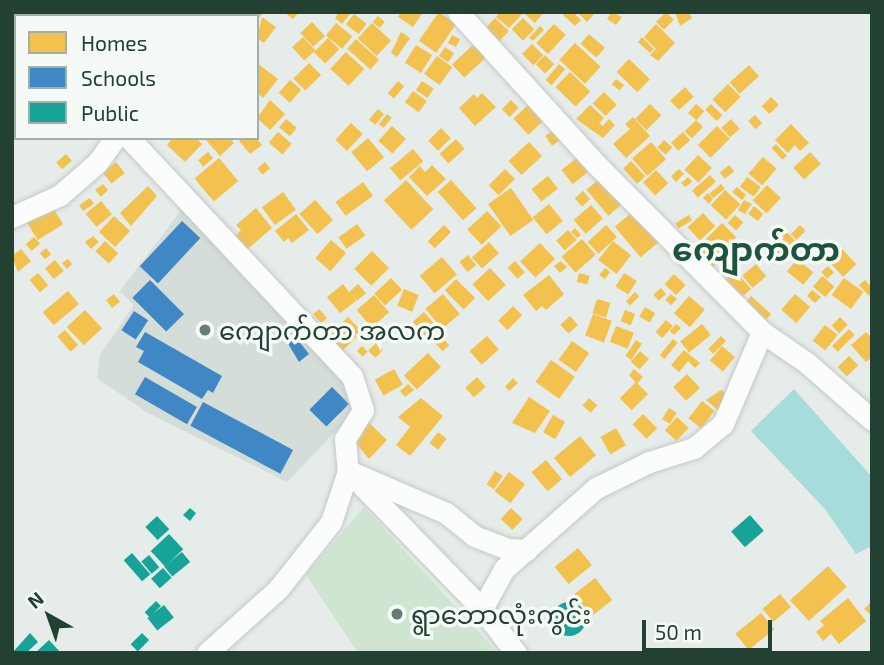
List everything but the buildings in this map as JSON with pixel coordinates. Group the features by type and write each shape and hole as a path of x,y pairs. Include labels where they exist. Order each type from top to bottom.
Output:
{"street":[{"path":"458,12 596,164 762,332 807,363 872,420"},
{"path":"12,217 60,195 97,163 114,140"},
{"path":"131,140 352,376 363,410 345,439 348,471 331,522 310,553 207,653"},
{"path":"482,609 504,569 596,488 649,461 694,447 723,424 762,332"},
{"path":"348,471 428,503 474,536 508,549 527,550"},
{"path":"348,471 482,609 516,653"}],"shaded area":[{"name":"ကျောက်တာ အလက","path":"182,209 353,394 358,408 287,482 148,413 97,378 100,355 134,305 120,291"}],"green space":[{"name":"ရွာဘောလုံးကွင်း","path":"364,507 498,653 358,653 306,575"}],"water":[{"path":"794,389 872,477 872,546 856,554 825,509 751,431"}],"place":[{"name":"ကျောက်တာ အလက","path":"205,330"},
{"name":"ရွာဘောလုံးကွင်း","path":"397,614"}],"district":[{"name":"ကျောက်တာ","path":"756,249"}]}
